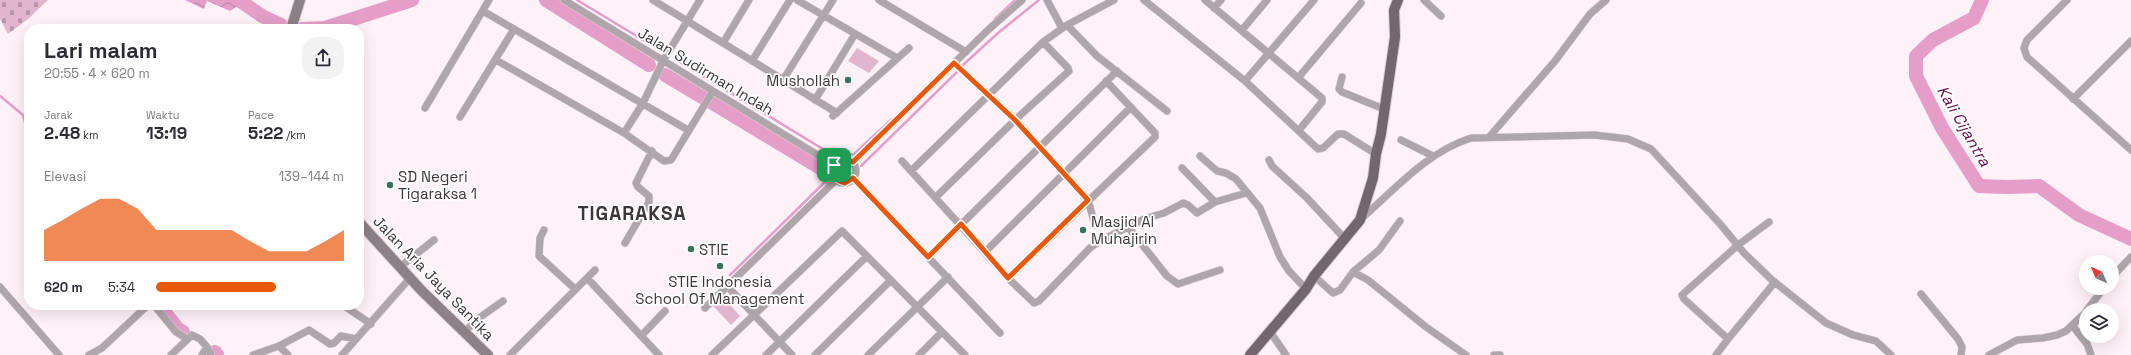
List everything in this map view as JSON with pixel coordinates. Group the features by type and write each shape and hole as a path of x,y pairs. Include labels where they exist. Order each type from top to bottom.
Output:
{"main road":[{"path":"1250,355 1271,333 1306,290 1314,276 1360,220 1373,178 1376,154 1381,134 1395,37 1394,10 1398,0"}],"street":[{"path":"292,24 300,0"},
{"path":"425,108 489,0"},
{"name":"Jalan Sudirman Indah","path":"564,0 834,165"},
{"path":"655,0 816,100 835,115 909,48"},
{"path":"624,133 643,103 663,61 700,0"},
{"path":"723,43 749,0"},
{"path":"752,61 790,0"},
{"path":"797,0 824,14 897,58"},
{"path":"783,80 833,0"},
{"path":"880,0 966,52"},
{"path":"853,162 954,63 1022,0"},
{"path":"1047,0 1064,27 1097,56 1167,111"},
{"path":"911,171 1043,42 1064,27 1114,0"},
{"path":"1144,0 1245,81 1300,129 1320,149 1338,134 1344,134 1376,154"},
{"path":"1205,0 1322,98 1322,102 1300,129"},
{"path":"1214,8 1221,0"},
{"path":"1242,30 1267,0"},
{"path":"1245,81 1314,0"},
{"path":"1424,0 1441,16"},
{"path":"1490,136 1555,61 1590,14 1606,0"},
{"path":"2067,0 2027,40 2024,48 2027,57 2131,150"},
{"path":"1298,78 1361,3"},
{"path":"483,11 688,130"},
{"path":"460,117 514,29"},
{"path":"816,100 855,34"},
{"path":"936,197 1015,120 1069,71 1068,68 1043,42"},
{"path":"2073,98 2130,43"},
{"path":"496,60 624,133 652,151 664,161 671,160 713,91"},
{"path":"954,63 989,94 1015,120 1088,200 1095,225"},
{"path":"928,257 1117,71"},
{"path":"1342,77 1339,89 1342,92 1384,110"},
{"path":"1008,278 1155,137 1155,133 1106,81"},
{"path":"985,252 1131,107"},
{"path":"1360,220 1433,156 1456,143 1471,138 1490,136 1595,135 1628,139 1651,149 1749,258 1775,282 1826,323 1853,335 1876,341 1891,355"},
{"path":"1401,140 1433,156"},
{"path":"625,243 649,202 649,196 638,187 636,183 652,151"},
{"path":"1200,156 1217,171 1226,173 1236,178 1246,193 1260,208 1270,235 1286,267 1306,290"},
{"path":"841,159 848,159 853,162 856,168 853,178 845,183 837,179 834,176 834,165 841,159"},
{"path":"1269,160 1272,166 1308,198 1345,239"},
{"path":"902,161 961,224 1008,278 1034,303 1036,303 1095,244 1144,219 1164,213 1183,203 1188,205 1197,213 1215,202 1246,193"},
{"path":"1182,168 1215,202"},
{"path":"853,178 1000,333"},
{"path":"705,308 837,179"},
{"path":"1314,276 1333,293 1340,290 1353,272 1379,250 1400,221"},
{"path":"1728,339 1684,299 1682,295 1738,245 1769,222"},
{"name":"Jalan Aria Jaya Santika","path":"364,227 410,278 488,355"},
{"path":"1129,228 1167,276 1178,284 1220,270"},
{"path":"544,230 540,238 538,256 575,290"},
{"path":"712,355 842,231 965,355"},
{"path":"400,267 434,240"},
{"path":"766,355 867,256"},
{"path":"2119,269 2131,256"},
{"path":"510,355 595,270"},
{"path":"1353,272 1368,280 1426,326 1466,355"},
{"path":"868,355 948,277"},
{"path":"342,355 371,324 410,278"},
{"path":"587,278 660,355"},
{"path":"815,355 891,280"},
{"path":"1716,355 1775,282"},
{"path":"727,286 792,355"},
{"path":"0,287 59,355"},
{"path":"1921,294 1958,338 1962,347 1961,355"},
{"path":"465,331 479,318 503,301"},
{"path":"90,355 102,348 143,310"},
{"path":"158,310 176,332 186,338"},
{"path":"350,310 371,324"},
{"path":"641,336 665,311"},
{"path":"1989,355 2017,340 2043,338 2057,335 2079,318"},
{"path":"2072,325 2087,344 2091,355"},
{"path":"255,354 279,346 308,330 330,344 334,343 341,336 356,339"},
{"path":"919,355 942,332"},
{"path":"1271,333 1286,355"},
{"path":"171,355 186,338 192,335 207,347 211,355"},
{"path":"279,346 288,355"},
{"path":"202,355 207,347"},
{"path":"1494,355 1500,355"}],"green space":[{"path":"0,0 48,0 28,19 8,34 0,19"},
{"path":"857,48 879,61 869,73 848,61"},
{"path":"723,297 740,316 731,325 713,306"}],"water":[{"path":"185,0 239,0 238,6 230,11 207,1 204,9"}],"waterway":[{"path":"239,0 262,16 279,24"},
{"path":"337,24 412,0"},
{"path":"546,0 649,65"},
{"path":"577,0 663,52"},
{"path":"995,19 1015,0"},
{"path":"963,65 998,33 1039,0"},
{"name":"Kali Cijantra","path":"1982,0 1974,18 1933,40 1916,56 1916,76 1942,128 1979,186 2039,186 2079,215 2131,239"},
{"path":"675,59 836,157 854,154 892,119"},
{"path":"861,166 959,70"},
{"path":"665,75 702,97"},
{"path":"0,96 23,115 24,119"},
{"path":"711,102 827,172 829,178"},
{"path":"730,275 829,178"},
{"path":"163,310 178,329 183,332"}],"place":[{"name":"Mushollah","path":"848,80"},
{"name":"SD Negeri Tigaraksa 1","path":"390,185"},
{"name":"Masjid Al Muhajirin","path":"1083,230"},
{"name":"STIE","path":"691,249"},
{"name":"STIE Indonesia School Of Management","path":"720,266"}],"district":[{"name":"TIGARAKSA","path":"632,213"}],"route":[{"path":"954,63 989,94 1015,120 1088,200 1008,278 961,224 928,257 853,178 851,181 845,183 838,181 834,176 832,169 834,165 841,159 848,159 853,162 954,63"}]}
